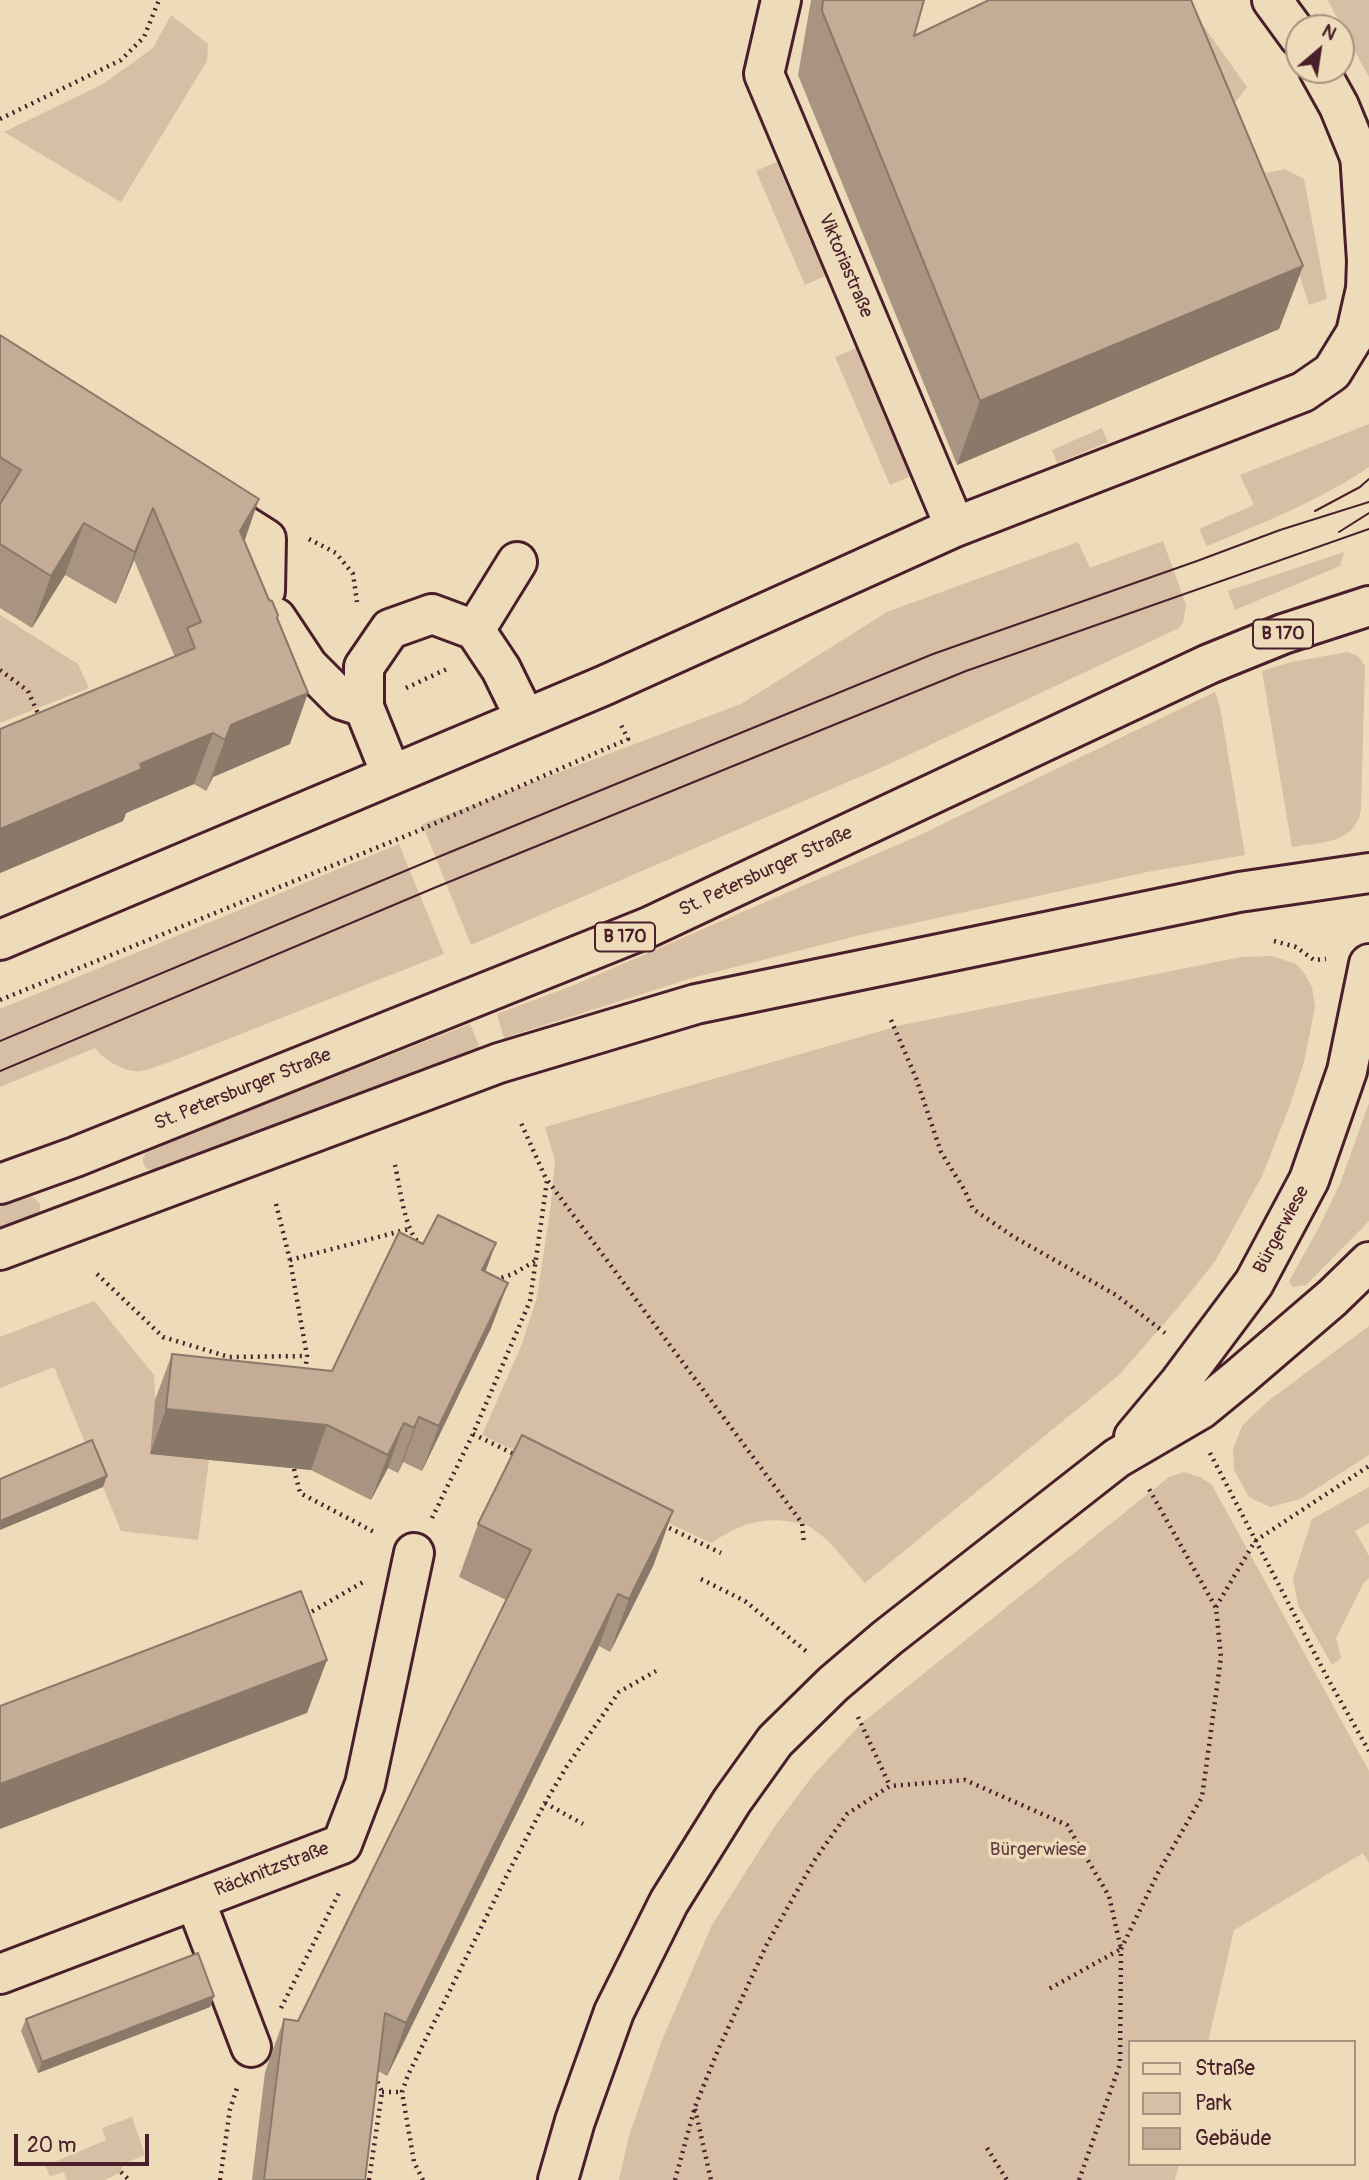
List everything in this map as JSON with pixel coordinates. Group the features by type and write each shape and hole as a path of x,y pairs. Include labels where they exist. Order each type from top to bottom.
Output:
{"main road":[{"name":"Viktoriastraße","path":"781,0 764,74 956,527"},
{"path":"1272,0 1285,18"},
{"path":"0,940 603,686 956,527 1303,392 1332,372 1356,333 1366,289 1364,166 1327,84"},
{"path":"174,481 266,539 270,605 308,666 342,700 364,707"},
{"path":"482,640 517,562"},
{"name":"St. Petersburger Straße","path":"4,1182 75,1157 649,927 1209,664 1283,634 1369,606"},
{"path":"391,774 364,707 364,667 390,629 432,614 482,640 502,669 525,718"},
{"path":"0,1250 499,1063 696,1004 1239,892 1369,873"},
{"name":"Bürgerwiese","path":"1117,1458 1180,1382 1254,1283 1309,1181 1347,1070 1351,961"},
{"path":"75,1157 99,1212"},
{"name":"Bürgerwiese","path":"558,2180 575,2121 614,2012 669,1902 732,1801 775,1741 833,1684 887,1638 1117,1458 1201,1409 1332,1298 1369,1262"},
{"name":"Räcknitzstraße","path":"0,1974 342,1844 365,1784 414,1553"},
{"path":"195,1900 251,2047"}],"path":[{"path":"0,119 121,60 144,37 159,0"},
{"path":"266,539 312,539 336,553 353,574 357,601 349,612"},
{"path":"364,707 482,640"},
{"path":"0,670 28,691 44,725"},
{"path":"0,1000 413,833 628,739 603,686"},
{"path":"1274,941 1296,947 1314,960 1351,961"},
{"path":"891,1020 916,1077 941,1152 973,1209 1014,1237 1116,1295 1171,1338"},
{"path":"521,1123 547,1181 802,1524 804,1544"},
{"path":"395,1165 409,1228 416,1241 423,1246"},
{"path":"298,1620 414,1553 473,1434 530,1301 547,1181"},
{"path":"276,1205 290,1260 307,1356 304,1380"},
{"path":"290,1260 409,1228"},
{"path":"488,1280 513,1274 535,1261"},
{"path":"96,1275 163,1337 229,1357 307,1356"},
{"path":"473,1434 522,1458"},
{"path":"1205,1443 1369,1751"},
{"path":"1216,1608 1255,1541 1369,1466"},
{"path":"294,1469 300,1493 414,1553"},
{"path":"1049,1989 1121,1949 1158,1873 1202,1797 1220,1657 1216,1608 1149,1489"},
{"path":"659,1523 721,1553"},
{"path":"701,1579 745,1601 803,1647 860,1719 890,1786"},
{"path":"423,2180 414,2162 402,2092 408,2075 545,1803 567,1766 619,1692 656,1671"},
{"path":"675,2180 695,2106 767,1944 814,1861 847,1814 890,1786 965,1780 1067,1825 1109,1896 1121,1949 1120,2064 1079,2180"},
{"path":"545,1803 583,1824"},
{"path":"369,2180 382,2092 375,2077"},
{"path":"382,2092 402,2092"},
{"path":"695,2106 711,2180"},
{"path":"987,2148 1007,2180"},
{"path":"121,2172 129,2180"}],"green space":[{"path":"1369,0 1369,77 1355,51 1355,14 1335,14 1328,1"},
{"path":"171,15 208,44 207,61 121,202 4,132 103,84 153,48"},
{"path":"1197,17 1247,87 1228,112"},
{"path":"777,162 825,276 805,285 756,171"},
{"path":"1285,169 1304,179 1327,299 1309,305 1266,173"},
{"path":"856,348 911,476 890,485 835,357"},
{"path":"1369,424 1369,467 1310,501 1207,546 1199,529 1254,505 1240,475"},
{"path":"1102,428 1108,442 1057,463 1052,450"},
{"path":"1163,541 1186,605 1183,623 1177,629 887,765 471,945 422,824 741,704 887,612 1078,542 1090,568"},
{"path":"1344,552 1340,566 1235,610 1228,591"},
{"path":"0,615 78,664 89,688 0,723"},
{"path":"1348,652 1359,657 1365,666 1361,810 1358,821 1352,829 1335,839 1292,847 1262,671 1291,662"},
{"path":"1215,692 1220,707 1245,855 1147,872 860,935 692,978 504,1038 497,1014 574,985 920,835"},
{"path":"399,844 444,954 147,1070 121,1068 103,1057 95,1048 0,1087 0,1009"},
{"path":"1272,956 1296,964 1305,974 1312,987 1315,1007 1304,1062 1289,1108 1262,1176 1216,1260 1119,1375 865,1583 827,1540 807,1526 769,1520 740,1527 711,1543 482,1435 522,1344 537,1297 555,1161 545,1127 902,1025 1241,957"},
{"path":"470,1024 480,1048 154,1170 147,1169 143,1162 148,1150"},
{"path":"1369,1103 1369,1221 1306,1285 1292,1287 1289,1281 1340,1184"},
{"path":"28,1196 40,1204 38,1216 0,1231 0,1207"},
{"path":"94,1301 154,1375 155,1400 150,1454 209,1460 198,1540 121,1531 54,1367 0,1388 0,1337"},
{"path":"1369,1326 1369,1455 1300,1499 1270,1507 1249,1497 1234,1470 1233,1449 1242,1426 1268,1401"},
{"name":"Bürgerwiese","path":"1184,1472 1200,1477 1212,1485 1369,1771 1369,1863 1363,1853 1234,1930 1208,2040 1128,2040 1128,2166 1178,2166 1175,2180 619,2180 629,2136 662,2040 712,1925 775,1826 814,1774 862,1723 1169,1477"},
{"path":"1369,1487 1369,1523 1355,1531 1369,1556 1369,1578 1364,1582 1336,1638 1341,1658 1332,1665 1298,1605 1293,1578 1312,1519"},
{"path":"132,2117 145,2155 123,2164 121,2172 105,2180 67,2180 64,2172 50,2176 45,2166 106,2140 102,2128"}],"building":[{"path":"823,0 924,0 914,36 989,0 1191,0 1303,266 980,401 822,11"},
{"path":"0,335 259,499 240,531 278,615 308,693 231,725 225,740 213,733 140,764 142,769 0,829 0,729 195,648 187,628 201,622 153,508 135,552 84,523 51,576 0,544 0,504 21,470 0,457"},
{"path":"438,1215 496,1243 482,1270 508,1283 439,1426 419,1417 414,1428 404,1423 388,1455 327,1425 166,1409 172,1354 332,1371 399,1232 423,1244"},
{"path":"522,1435 673,1511 629,1599 618,1594 406,2023 385,2013 365,2180 264,2180 284,2019 298,2021 531,1550 478,1524"},
{"path":"92,1440 107,1476 0,1521 0,1479"},
{"path":"301,1591 327,1660 0,1784 0,1706"},
{"path":"198,1953 214,1996 42,2062 26,2019"}],"tram line":[{"path":"1315,511 1360,487 1369,479"},
{"path":"0,1041 933,654 1280,530 1369,502"},
{"path":"1339,532 1369,513"},
{"path":"0,1071 434,888 966,671 1369,529"}]}
